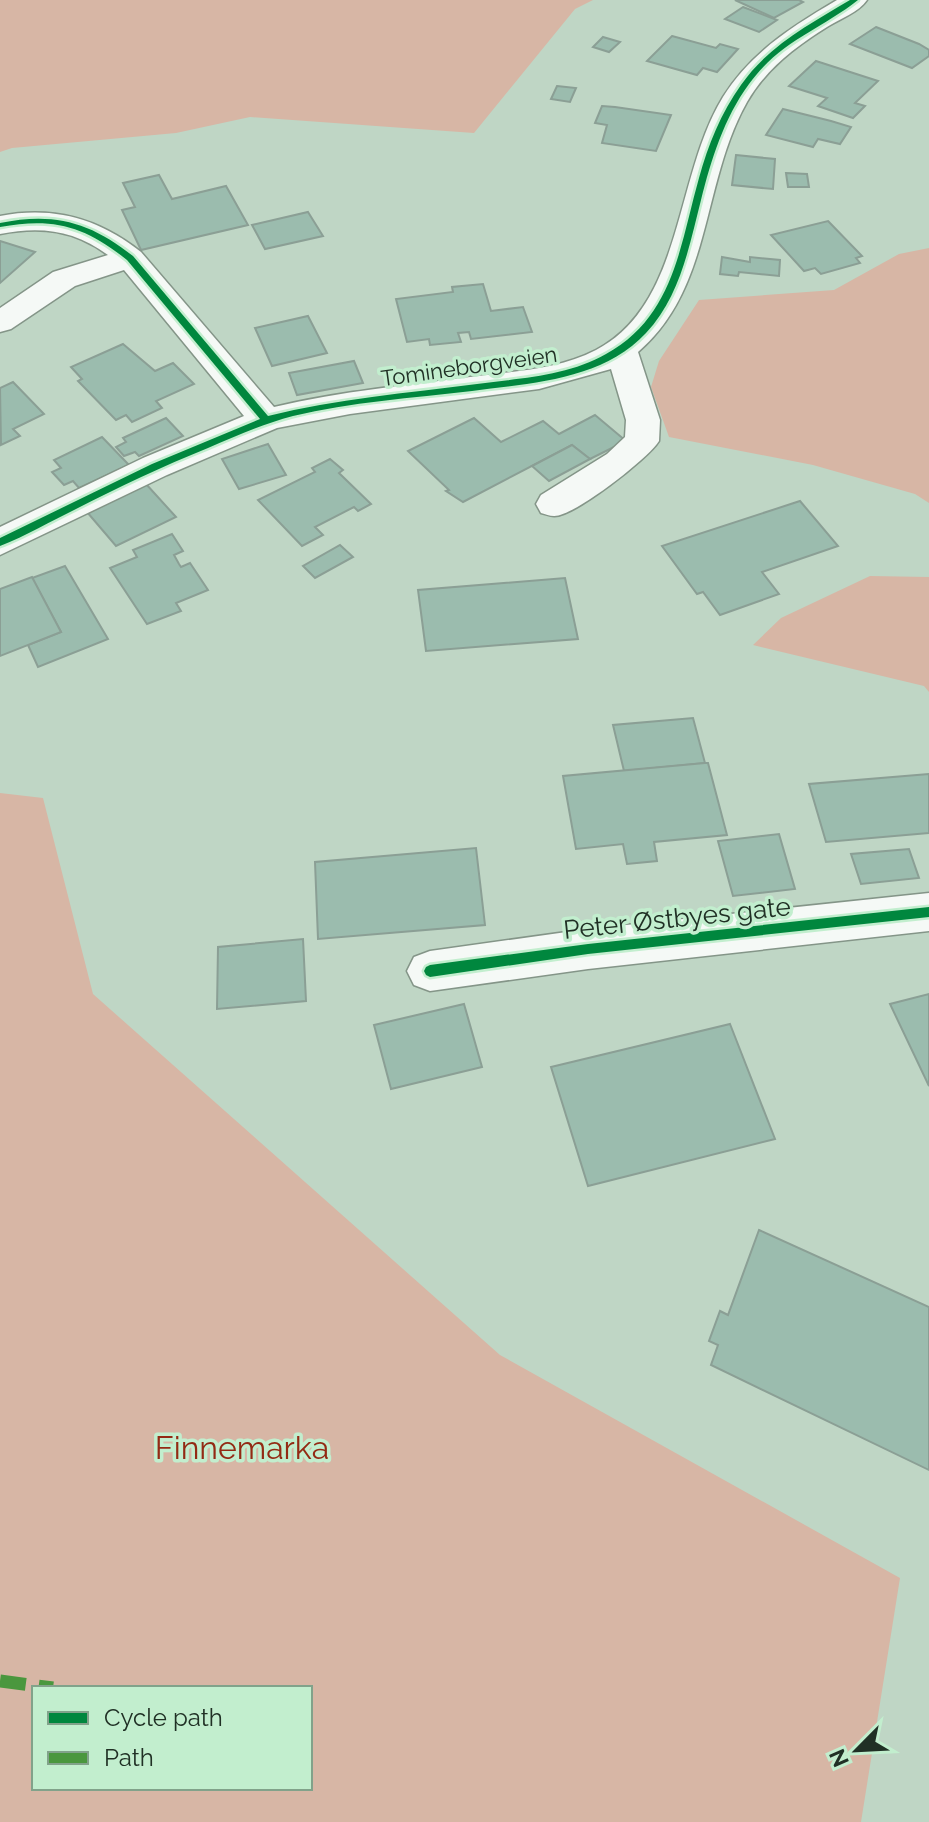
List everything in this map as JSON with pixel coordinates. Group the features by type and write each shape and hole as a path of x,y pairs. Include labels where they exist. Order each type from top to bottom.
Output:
{"street":[{"name":"Tomineborgveien","path":"0,542 132,477 266,420 326,405 550,377 589,366 621,350 663,308 685,257 703,176 721,126 746,82 773,54 855,0"},
{"path":"0,225 45,219 66,221 90,229 130,258 266,420"},
{"path":"0,322 64,279 130,258"},
{"path":"554,504 619,462 642,441 643,420 621,350"},
{"name":"Peter Østbyes gate","path":"430,971 588,949 929,912"}],"green space":[{"path":"0,0 593,0 575,9 474,133 250,117 176,133 12,148 0,152"},
{"path":"929,248 929,503 915,494 813,465 669,437 651,387 659,361 699,300 834,290 899,254"},
{"path":"870,576 929,577 929,692 924,686 753,645 781,618"},
{"name":"Finnemarka","path":"0,793 43,798 93,994 500,1355 900,1578 861,1822 0,1822"}],"building":[{"path":"735,0 799,0 803,2 774,18"},
{"path":"743,7 777,20 759,32 725,19"},
{"path":"876,27 919,44 929,50 929,56 912,68 850,44"},
{"path":"672,36 716,48 720,44 738,49 717,72 703,68 697,75 647,61"},
{"path":"603,37 620,42 609,52 593,47"},
{"path":"816,61 878,81 855,103 865,106 853,118 818,106 827,98 789,86"},
{"path":"557,86 576,88 570,102 551,99"},
{"path":"602,106 671,115 656,151 602,143 607,125 595,123"},
{"path":"783,109 851,127 840,144 818,139 813,147 766,135"},
{"path":"736,155 775,159 773,189 732,185"},
{"path":"786,173 807,174 809,187 788,187"},
{"path":"159,175 172,199 226,186 248,225 141,250 122,210 135,207 123,183"},
{"path":"308,212 323,236 265,249 252,225"},
{"path":"828,221 862,256 856,258 860,263 821,274 815,268 804,271 771,235"},
{"path":"0,241 35,252 0,283"},
{"path":"722,257 750,262 750,257 780,260 779,276 739,272 738,276 720,274"},
{"path":"483,284 491,311 523,307 532,332 471,339 469,332 458,333 461,342 430,345 429,339 407,342 396,299 453,292 452,287"},
{"path":"308,316 327,353 272,366 255,328"},
{"path":"123,344 155,371 173,363 194,384 156,401 162,408 132,422 126,415 116,420 78,381 82,379 71,367"},
{"path":"354,361 363,383 297,395 289,373"},
{"path":"13,382 44,414 13,429 20,436 1,445 0,388"},
{"path":"595,415 626,441 590,459 572,445 463,502 446,491 449,490 408,451 474,418 501,442 543,421 559,434"},
{"path":"166,418 183,436 139,456 135,452 124,456 116,447 126,442 123,438"},
{"path":"102,437 129,465 79,488 73,481 64,485 52,472 61,468 54,460"},
{"path":"268,444 286,475 239,489 222,459"},
{"path":"572,445 590,459 549,481 532,466"},
{"path":"330,459 343,470 339,473 371,504 358,511 354,507 315,527 323,535 302,546 258,500 315,472 312,468"},
{"path":"146,484 176,517 116,546 87,512"},
{"path":"800,501 838,546 762,572 779,594 720,615 703,592 697,594 662,546"},
{"path":"172,534 183,551 174,555 179,564 181,567 190,563 208,590 176,603 181,611 147,624 110,568 137,557 133,550"},
{"path":"340,545 353,557 315,578 303,566"},
{"path":"65,566 108,639 38,667 28,645 61,632 32,578"},
{"path":"32,577 61,632 0,656 0,589"},
{"path":"565,578 578,639 426,651 418,590"},
{"path":"693,718 705,763 624,771 613,725"},
{"path":"708,763 727,835 654,842 657,861 627,864 623,844 576,849 563,776"},
{"path":"929,774 929,833 826,842 809,784"},
{"path":"779,834 795,889 733,896 718,841"},
{"path":"476,848 485,925 318,939 315,862"},
{"path":"909,849 919,878 861,884 851,854"},
{"path":"303,939 306,1001 217,1009 218,947"},
{"path":"929,994 929,1086 890,1004"},
{"path":"464,1004 482,1067 391,1089 374,1025"},
{"path":"730,1024 775,1139 588,1186 551,1067"},
{"path":"759,1230 929,1307 929,1470 711,1365 718,1345 709,1341 720,1311 728,1315"}],"marked path":[{"path":"0,1681 38,1686"}],"cycle path":[{"path":"0,542 155,466 262,421 350,403 557,375 591,365 623,348 642,332 669,293 711,153 738,94 756,70 781,47 855,0"},
{"path":"0,225 36,220 70,224 115,246 130,258 266,420"},
{"path":"430,971 588,949 929,912"}]}
